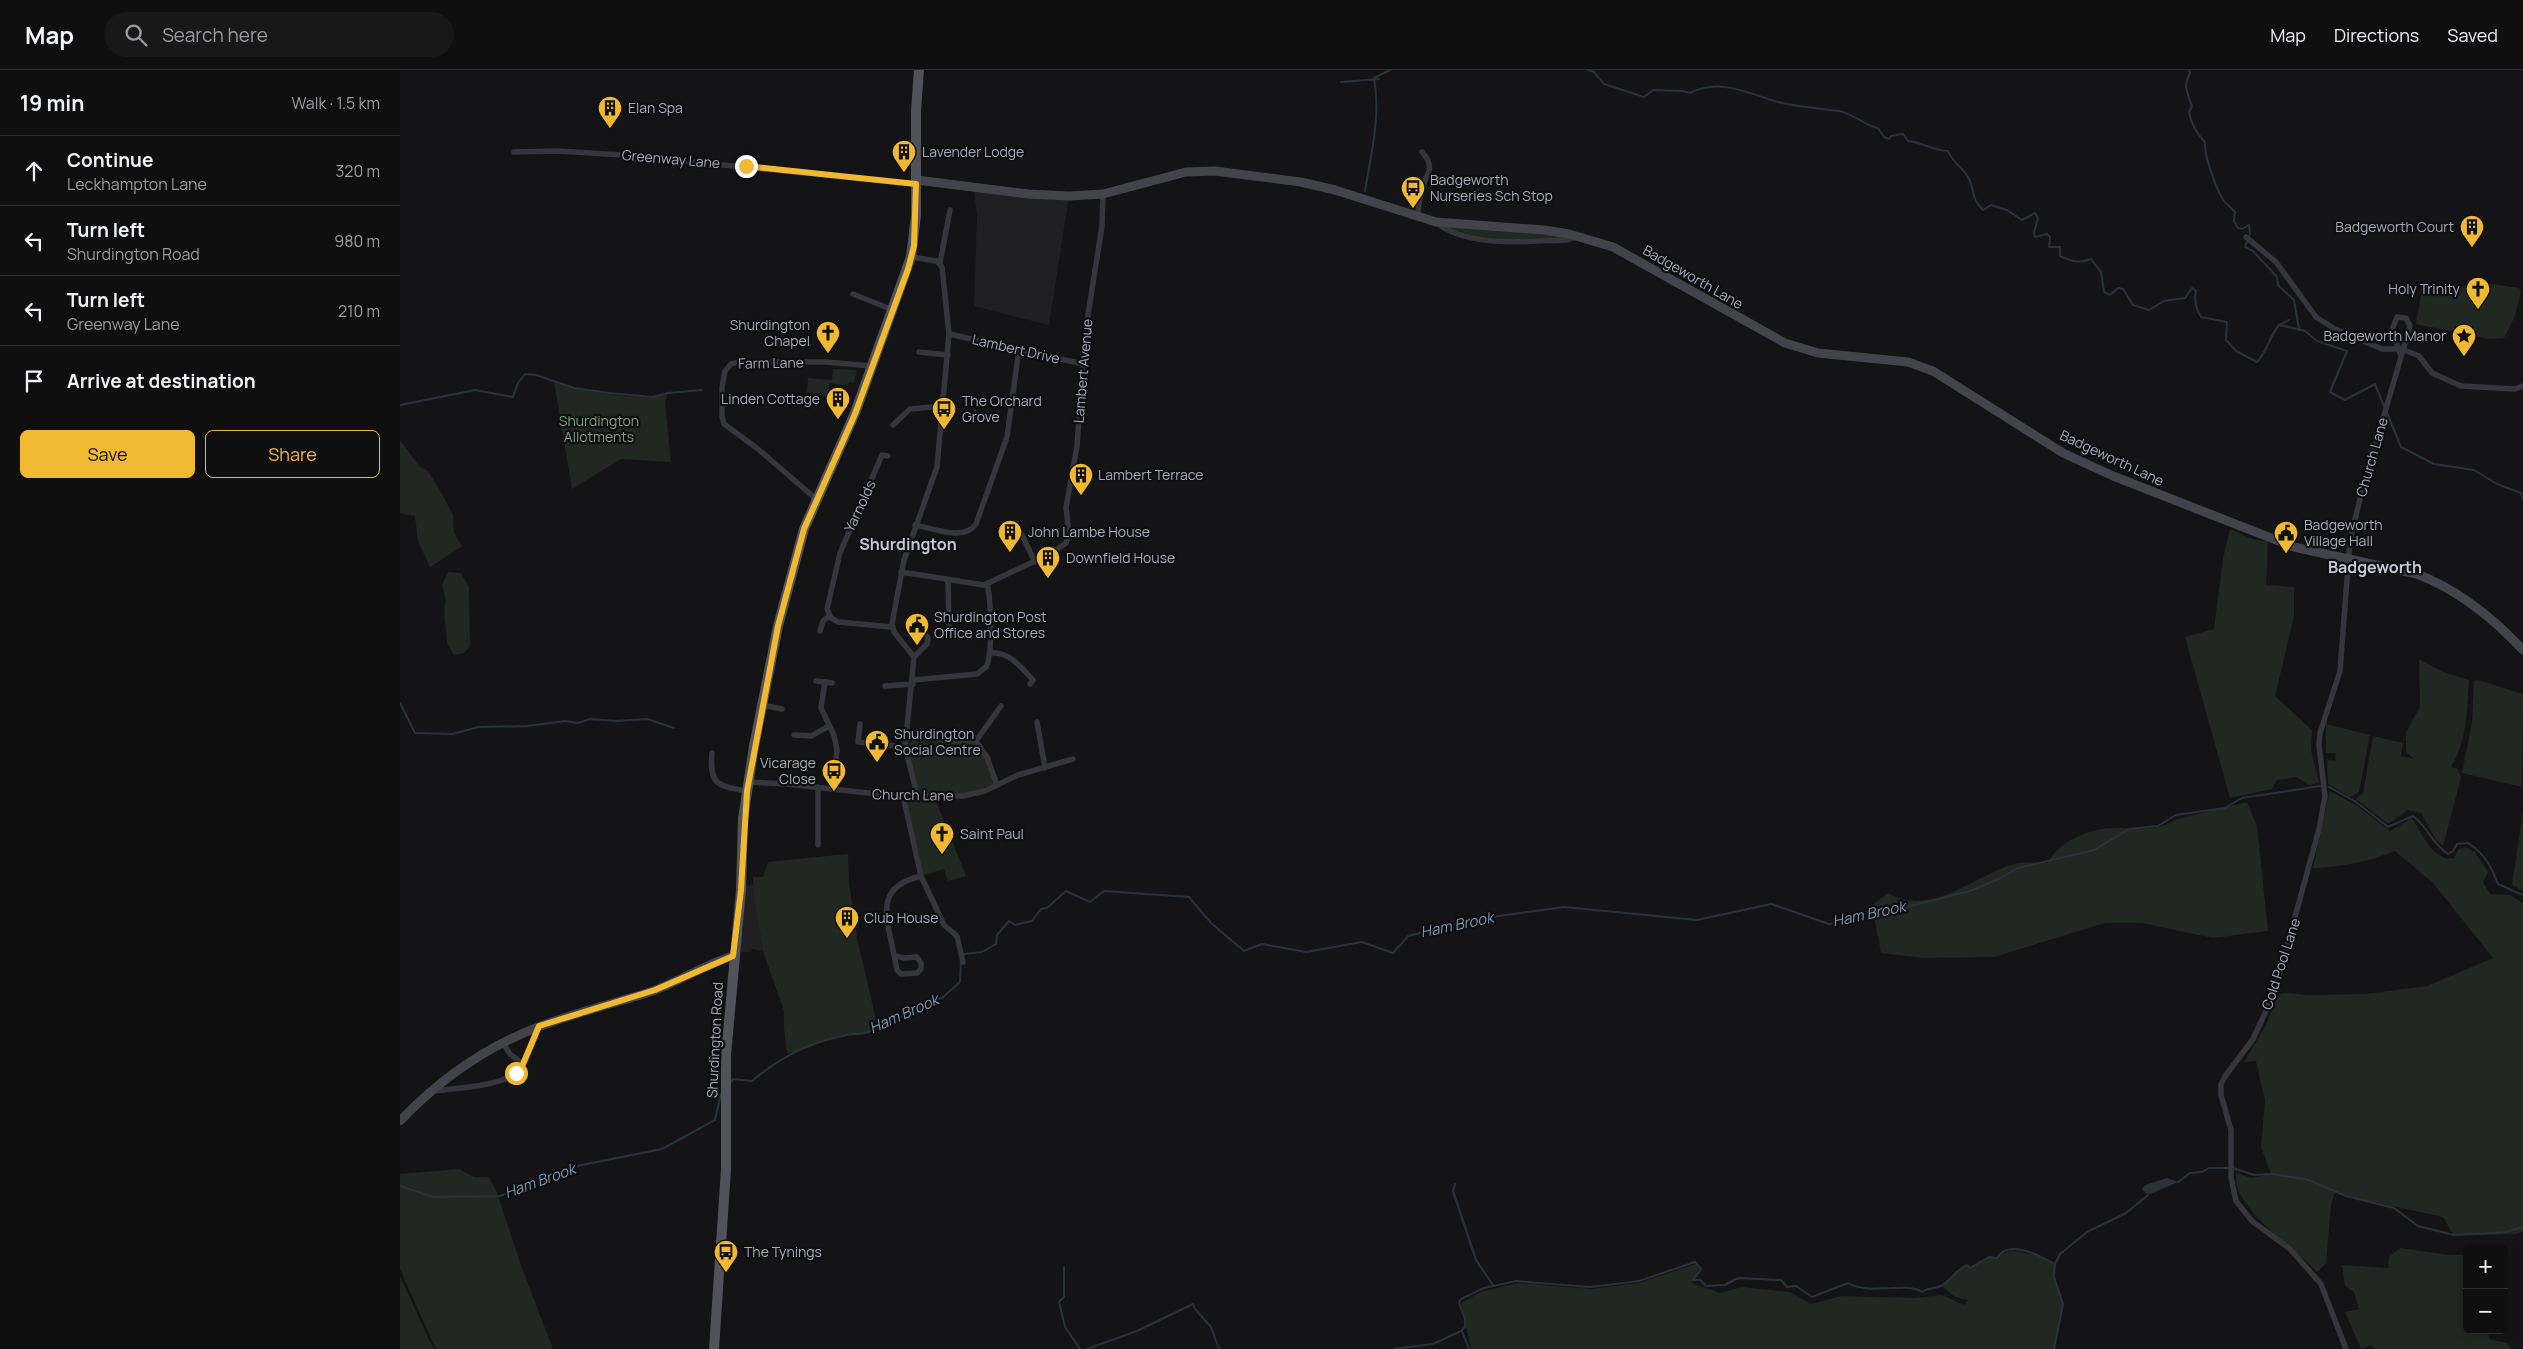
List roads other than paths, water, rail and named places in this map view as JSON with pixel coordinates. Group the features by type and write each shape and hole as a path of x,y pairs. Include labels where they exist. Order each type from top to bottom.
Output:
{"main road":[{"name":"Shurdington Road","path":"714,1349 726,1169 726,1055 733,956 741,890 747,786 762,705 796,555 816,498 855,414 894,310 911,257 914,238 916,111 919,70"}],"street":[{"name":"Greenway Lane","path":"514,152 606,154 916,182"},
{"path":"1417,217 1421,190 1430,169 1428,160 1422,152"},
{"name":"Badgeworth Lane","path":"916,182 1028,194 1103,194 1186,172 1215,170 1301,182 1335,190 1436,222 1528,228 1579,236 1613,247 1785,343 1818,354 1908,362 1933,371 2063,453 2113,476 2285,544 2348,560 2417,574 2442,585 2470,602 2492,619 2523,650"},
{"name":"Lambert Avenue","path":"1035,562 1063,546 1069,533 1066,508 1077,446 1088,314 1102,226 1103,194"},
{"path":"915,796 916,786 905,747 914,657 892,627 901,572 916,525 936,473 949,334 943,270 940,263 950,210"},
{"path":"1436,222 1445,230 1488,240 1566,240 1579,236"},
{"path":"2250,240 2276,262 2296,288 2305,304 2321,321 2382,349 2397,349"},
{"path":"911,257 935,260 940,263"},
{"path":"853,294 894,310"},
{"name":"Church Lane","path":"2348,560 2350,540 2362,491 2410,326 2409,321 2397,317 2392,330 2401,356"},
{"name":"Lambert Drive","path":"949,334 1083,364"},
{"path":"916,525 960,534 972,530 978,521 1007,437 1019,349"},
{"path":"2404,350 2419,356 2432,373 2461,386 2515,389 2523,386"},
{"path":"919,352 948,355"},
{"name":"Farm Lane","path":"816,498 758,449 724,424 722,416 722,387 725,371 731,364 740,362 826,362 872,366"},
{"path":"893,425 910,409 943,406"},
{"name":"Yarnolds","path":"820,632 823,621 830,616 827,609 840,553 882,455"},
{"path":"901,572 975,585 987,584 1035,562 1016,523"},
{"name":"Cold Pool Lane","path":"2346,1349 2321,1284 2290,1250 2252,1221 2236,1201 2231,1177 2231,1130 2221,1089 2222,1079 2253,1040 2274,992 2319,829 2324,796 2319,745 2320,733 2340,671 2348,560"},
{"path":"948,581 949,626"},
{"path":"885,686 980,673 988,665 990,653 990,600 987,584"},
{"path":"830,616 838,622 892,627"},
{"path":"914,657 927,644 928,638 916,625"},
{"path":"990,653 995,652 1016,661 1034,681"},
{"path":"816,681 832,683"},
{"path":"825,682 822,708 837,750 832,789"},
{"path":"762,705 782,709"},
{"path":"976,741 1001,706"},
{"path":"1037,722 1045,768"},
{"path":"860,724 858,742 905,747"},
{"path":"794,735 811,736 829,726"},
{"path":"907,733 948,741 976,741"},
{"path":"976,741 987,757 997,784"},
{"name":"Church Lane","path":"712,753 711,771 716,782 724,787 818,787 903,796 963,796 985,791 1018,775 1073,759"},
{"path":"818,787 818,845"},
{"path":"903,796 921,876 944,925 958,936 964,962"},
{"path":"894,955 902,958 917,958 921,962 921,969 917,973 901,974 897,970 894,955 886,915 888,898 901,882 921,876"},
{"path":"400,1121 431,1092 481,1055 503,1043 539,1026 655,990 733,956"},
{"path":"431,1092 506,1079 516,1073 523,1064 539,1026"},
{"path":"503,1043 510,1054 523,1064"}],"waterway":[{"path":"1365,191 1376,120 1374,78 1390,70"},
{"path":"1588,70 1594,72 1604,84 1644,97 1653,90 1690,93 1713,87 1725,87 1782,103 1839,111 1878,128 1884,137 1889,139 1891,136 1903,134 1908,141 1937,150 1948,151 1968,177 1974,197 1983,210 1991,205 2007,210 2022,220 2035,213 2038,218 2034,233 2035,237 2047,234 2050,237 2049,247 2060,247 2060,256 2064,258 2079,262 2091,259 2101,272 2104,292 2110,295 2118,288 2123,289 2133,305 2149,310 2164,301 2185,298 2192,288 2196,291 2196,304 2201,317 2227,322 2226,340 2236,351 2257,362 2279,325 2305,331 2317,341 2347,351 2330,392 2345,400 2375,384 2384,406"},
{"path":"2189,70 2190,73 2186,85 2192,106 2189,112 2194,128 2205,142 2208,164 2218,189 2224,201 2235,212 2234,221 2238,228 2242,229 2249,225 2250,234 2245,247 2253,251 2277,277 2278,285 2294,300 2299,329"},
{"path":"1341,82 1379,79"},
{"path":"2279,325 2289,320"},
{"path":"400,405 475,390 513,397 518,383 525,374 536,375 574,388 653,397 668,393 702,390"},
{"path":"2387,413 2401,447 2434,464 2474,470 2497,484 2521,493 2523,500"},
{"path":"400,703 415,733 453,734 478,727 527,726 565,721 578,723 590,719 616,721 647,719 674,728"},
{"name":"Ham Brook","path":"964,954 982,952 996,944 997,935 1009,921 1015,925 1032,921 1041,909 1047,908 1066,891 1090,902 1104,891 1189,897 1211,923 1244,951 1262,944 1306,952 1362,942 1393,953 1408,936 1478,919 1564,907 1697,920 1771,904 1829,924 1850,921 1970,891 1999,879 2018,868 2094,850 2129,829 2158,826 2176,815 2225,808 2242,798 2320,786"},
{"name":"Ham Brook","path":"2329,787 2356,802 2388,827 2413,816 2442,850 2448,854 2453,851 2457,844 2468,843 2486,860 2498,884 2523,895"},
{"name":"Ham Brook","path":"731,1082 733,1079 752,1081 783,1059 806,1047 830,1039 873,1031 943,997 960,982 961,961"},
{"name":"Ham Brook","path":"400,1186 433,1197 500,1196 577,1166 662,1149 715,1120 721,1094"},
{"path":"2178,1182 2190,1173 2202,1172 2209,1168 2229,1168"},
{"path":"2233,1168 2254,1175 2271,1174 2306,1179 2346,1196 2394,1208 2418,1226 2454,1235 2506,1232 2523,1227"},
{"path":"1455,1184 1453,1191 1476,1260 1493,1285"},
{"path":"2054,1349 2063,1304 2054,1277 2055,1264 2060,1254 2087,1232 2126,1213 2148,1195"},
{"path":"1394,1349 1433,1344 1461,1331 1465,1327 1465,1319 1459,1303 1461,1299 1484,1288 1516,1281 1590,1287 1639,1281 1695,1262 1701,1269 1693,1280 1700,1280 1706,1286 1725,1285 1738,1278 1781,1280 1787,1287 1796,1286 1812,1297 1848,1283 1857,1287 1877,1289 1906,1288 1922,1292 1941,1286 1967,1265 1970,1268 1989,1257 1997,1258 2002,1252 2016,1249 2042,1257 2055,1264"},
{"path":"1064,1267 1064,1297 1059,1302 1065,1327 1080,1349"},
{"path":"1087,1349 1137,1331 1193,1304 1195,1309 1211,1327 1219,1349"},
{"path":"1462,1331 1469,1349"}],"place":[{"name":"Elan Spa","path":"610,129"},
{"name":"Lavender Lodge","path":"904,173"},
{"name":"Badgeworth Nurseries Sch Stop","path":"1413,209"},
{"name":"Badgeworth Court","path":"2472,248"},
{"name":"Holy Trinity","path":"2478,310"},
{"name":"Shurdington Chapel","path":"828,354"},
{"name":"Badgeworth Manor","path":"2464,357"},
{"name":"Linden Cottage","path":"838,420"},
{"name":"The Orchard Grove","path":"944,430"},
{"name":"Lambert Terrace","path":"1081,496"},
{"name":"John Lambe House","path":"1010,553"},
{"name":"Badgeworth Village Hall","path":"2286,554"},
{"name":"Downfield House","path":"1048,579"},
{"name":"Shurdington Post Office and Stores","path":"917,646"},
{"name":"Shurdington Social Centre","path":"877,763"},
{"name":"Vicarage Close","path":"834,792"},
{"name":"Saint Paul","path":"942,855"},
{"name":"Club House","path":"847,939"},
{"name":"The Tynings","path":"726,1273"}],"district":[{"name":"Shurdington","path":"908,544"},
{"name":"Badgeworth","path":"2375,567"}],"park label":[{"name":"Shurdington Allotments","path":"599,430"}]}
